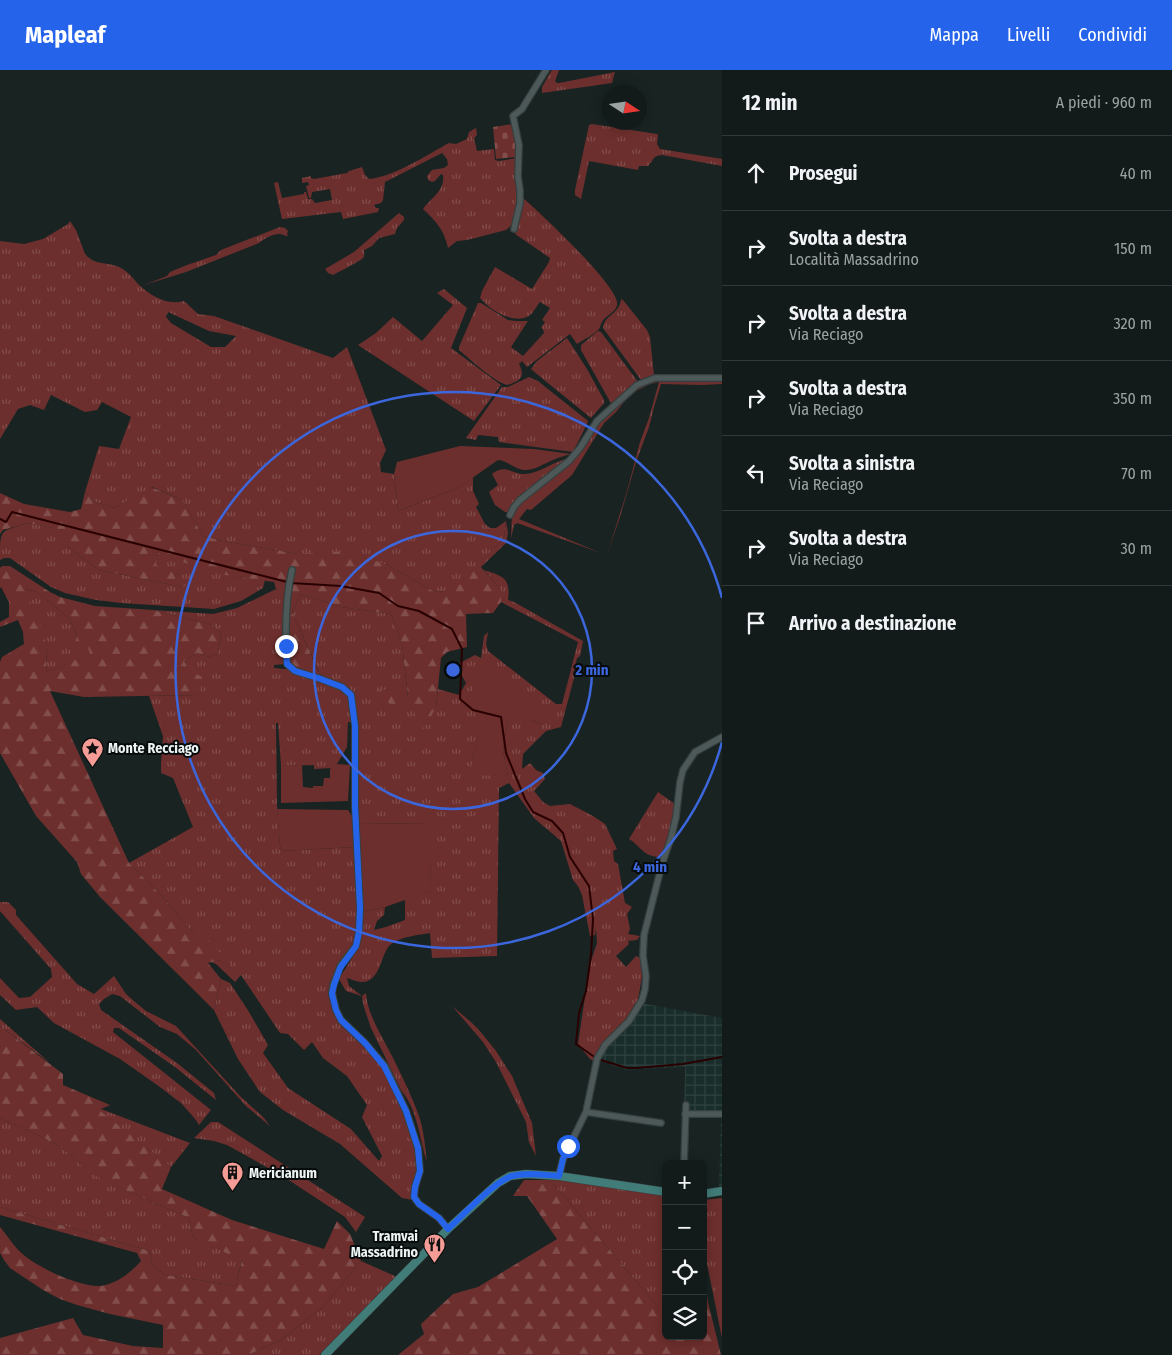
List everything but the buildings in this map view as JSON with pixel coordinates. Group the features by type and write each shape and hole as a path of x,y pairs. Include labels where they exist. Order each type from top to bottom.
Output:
{"main road":[{"path":"325,1355 447,1228 498,1183 510,1176 526,1174 559,1176 662,1191"},
{"path":"707,1193 722,1191"}],"street":[{"path":"514,229 520,203 520,190 518,176 519,145 513,116 522,109 546,70"},
{"path":"510,515 520,500 568,461 580,448 597,421 637,385 655,378 722,378"},
{"path":"292,570 286,646 287,664 295,671 342,687 351,695 355,726 355,806 360,908 359,932 356,946 341,965 332,994 341,1020 365,1043 384,1066 406,1111 418,1148 420,1171 414,1197 419,1204 439,1218 447,1228"},
{"path":"559,1176 563,1159 586,1112 600,1052 629,1020 642,1000 646,976 643,956 644,935 676,817 683,770 695,752 722,737"},
{"path":"684,1160 686,1105"},
{"path":"586,1112 661,1123"},
{"path":"686,1114 722,1114"}],"shaded area":[{"path":"641,1003 722,1018 722,1186 719,1187 721,1115 684,1117 685,1067 626,1070 598,1060"}],"green space":[{"path":"552,70 559,70 555,81 557,83 615,72 612,83 542,93 542,87"},
{"path":"513,124 516,157 496,159 493,127"},
{"path":"589,125 602,126 602,130 631,130 657,134 657,144 660,149 722,159 722,166 662,155 655,157 648,166 639,166 638,170 589,161 581,199 575,195 575,190"},
{"path":"476,128 477,135 474,138 477,151 494,149 495,160 499,161 517,158 519,198 514,223 506,230 457,241 448,248 445,236 439,226 423,209 442,186 443,175 441,174 432,182 428,180 427,176 432,170 444,168 448,165 447,159 442,153 385,182 383,200 381,203 374,205 376,208 379,208 378,212 343,219 341,212 282,219 274,183 278,182 282,198 306,192 308,199 312,199 315,203 332,200 330,189 312,192 311,198 309,198 306,186 309,185 308,182 302,183 302,178 311,176 314,179 347,173 362,167 369,179 389,174 410,165 449,143 456,144 467,139 469,132"},
{"path":"523,198 578,250 607,283 615,296 617,305 614,311 603,320 597,331 577,344 570,334 527,367 522,361 519,364 522,375 515,382 507,385 482,370 459,350 459,347 478,303 508,320 528,321 511,347 523,356 544,333 541,328 545,322 542,320 550,308 540,302 530,315 517,319 496,312 480,298 495,267 532,289 549,262 550,258 515,234 520,219"},
{"path":"399,213 404,217 404,220 397,228 395,234 379,238 372,246 364,250 364,257 358,261 333,275 328,273 325,269 354,252"},
{"path":"70,221 76,230 85,254 89,258 121,268 153,296 171,302 184,301 198,314 214,316 333,358 347,347 386,450 380,463 381,472 394,474 398,511 458,488 473,477 473,491 479,504 476,507 485,524 490,528 496,528 506,521 504,538 458,585 445,591 435,592 387,565 314,554 298,554 203,536 182,500 152,487 115,508 93,501 85,492 99,446 119,449 131,417 102,402 97,410 85,412 51,395 44,410 30,405 18,409 0,439 0,241 24,244 43,239","holes":["168,312 209,331 236,336 225,347 211,347 171,323 166,317"]},
{"path":"280,227 288,231 288,236 279,234 271,236 259,243 186,272 144,285 167,276 170,272 216,255 221,250"},
{"path":"444,289 467,308 451,348 501,385 474,421 358,345 376,333 393,317 422,341 453,305 437,293"},
{"path":"621,299 647,330 650,337 654,376 644,380 641,380 603,328 606,320 618,308"},
{"path":"598,331 601,332 638,382 612,405 581,350 581,345"},
{"path":"567,338 604,400 604,403 591,418 531,369 537,361"},
{"path":"529,377 538,381 588,421 573,452 499,442 498,437 478,435 476,440 466,438 502,387 508,387"},
{"path":"655,380 722,380 722,384 661,384 649,427 607,555 659,382 636,391 624,402 604,423 572,475 531,510 527,509 519,519 601,553 517,523 514,525 511,539 512,513 516,505 571,461 598,424 615,406 636,389"},
{"path":"460,446 534,449 571,454 527,470 519,469 498,460 458,488 398,511 394,474 397,462"},
{"path":"569,458 509,512 505,512 495,505 489,492 498,485 492,474 501,469 520,474 531,473"},
{"path":"151,487 182,500 203,536 298,554 349,551 387,565 435,592 445,591 458,584 504,538 506,521 508,533 506,543 481,567 501,590 501,602 493,613 466,614 467,647 447,652 441,658 436,707 424,729 413,710 390,704 375,691 388,689 408,697 402,644 391,614 341,607 301,594 292,612 319,673 296,669 289,661 287,626 289,601 276,589 274,582 209,572 157,552 156,565 181,575 187,584 183,587 99,570 68,547 63,530 28,523 3,530 0,534 0,493 24,504 70,512 81,509 85,492 93,501 115,508"},
{"path":"28,523 64,530 68,547 99,570 183,587 181,575 155,565 157,552 237,577 265,580 263,588 241,601 214,609 121,603 65,593 51,587 10,558 0,560 1,536 7,530"},
{"path":"2,566 10,566 60,597 95,606 153,610 210,624 221,633 218,654 208,657 197,653 184,661 189,670 202,677 200,695 84,697 50,691 129,863 164,898 196,937 203,934 229,963 233,972 220,960 208,963 221,979 214,1010 100,897 81,874 77,862 36,816 0,753 0,662 2,657 24,644 23,632 18,620 0,627 0,622 9,617 9,602 0,588 0,568","holes":["25,589 37,592 70,619 77,637 74,645 87,644 90,654 46,672 47,646"]},
{"path":"484,570 491,572 501,576 507,582 508,600 583,641 580,656 577,658 573,674 574,678 561,727 546,731 523,754 522,769 530,763 536,770 543,773 545,779 534,791 543,802 550,806 570,804 605,824 617,849 613,851 614,861 618,864 625,903 632,907 627,914 630,929 628,934 640,936 637,940 628,941 629,944 616,956 626,967 636,956 641,958 643,969 637,1005 596,1062 590,1059 578,1044 590,964 597,943 596,929 595,935 590,936 582,895 573,880 561,841 534,818 509,783 499,788 497,956 432,958 430,933 403,938 389,946 373,978 362,982 347,978 349,986 362,996 346,991 339,979 359,943 362,912 385,907 384,915 377,921 374,930 386,927 405,920 405,899 431,891 429,824 359,823 356,722 348,722 347,747 337,764 332,768 314,769 314,765 281,766 278,723 276,723 277,805 281,851 354,847 358,931 354,944 337,966 328,993 333,1013 364,1044 384,1069 404,1111 415,1146 417,1175 412,1195 413,1200 402,1198 340,1144 283,1110 260,1092 238,1059 214,1010 221,979 230,983 249,1012 268,1045 263,1053 288,1088 351,1129 379,1161 382,1156 362,1117 367,1105 347,1076 323,1058 312,1042 304,1050 288,1034 280,1033 241,975 235,982 216,964 211,962 220,960 232,971 196,937 164,898 129,863 193,827 173,778 161,773 163,736 149,696 200,695 184,661 197,653 208,657 218,654 221,633 210,624 153,610 213,614 237,608 276,589 286,597 282,637 285,664 274,665 274,668 319,672 292,612 301,594 341,607 391,614 402,644 408,698 388,689 390,704 413,709 436,707 438,689 459,695 466,683 456,665 475,655 481,658 484,636 488,632 486,644 488,651 556,704 562,704 578,642 501,602 501,590","holes":["475,686 544,725 531,720 508,720 503,750 508,776 472,759 485,718 465,706"]},
{"path":"24,589 37,592 70,619 77,637 87,644 91,654 46,672 47,646"},
{"path":"487,660 520,687 524,700 549,712 544,725 531,720 508,720 503,750 508,776 471,775 472,759 484,719 465,706 474,686 471,669"},
{"path":"337,764 350,765 348,801 281,803 281,766 302,765 303,787 313,788 313,786 323,786 324,778 330,778 330,769"},
{"path":"658,792 675,804 670,831 661,857 655,857 646,853 629,839"},
{"path":"277,809 348,810 352,816 354,847 281,851"},
{"path":"359,823 430,824 431,891 385,907 362,912"},
{"path":"0,902 8,902 16,910 16,915 77,984 94,994 114,976 126,994 146,1011 176,1026 270,1126 246,1106 196,1050 177,1034 160,1027 120,996 112,994 104,999 99,1004 101,1010 177,1063 214,1093 216,1100 175,1067 119,1028 114,1028 113,1032 211,1110 199,1125 182,1104 120,1059 54,1023 37,1007 16,1010 0,995 0,978 19,998 30,997 52,977 51,969 0,911"},
{"path":"366,993 373,1019 419,1116 427,1162 411,1107 371,1028 362,996"},
{"path":"452,1006 479,1030 496,1051 512,1076 532,1123 536,1156 529,1142 526,1122 496,1062 483,1042"},
{"path":"0,1019 50,1063 0,1026"},
{"path":"0,1026 63,1074 63,1085 110,1105 99,1110 171,1167 162,1189 232,1220 324,1249 337,1221 350,1234 361,1261 323,1307 282,1339 248,1355 0,1355 0,1338 73,1318 83,1335 133,1346 163,1348 163,1325 110,1314 60,1299 10,1268 0,1253 0,1227 18,1250 32,1261 60,1276 81,1283 99,1286 117,1281 141,1261 137,1253 0,1215 0,1207 150,1251 152,1265 166,1275 236,1286 242,1260 193,1238 189,1218 94,1175 55,1143 0,1118"},
{"path":"101,1109 190,1143 171,1167 98,1110"},
{"path":"0,1118 55,1143 95,1175 189,1218 193,1238 242,1259 236,1286 166,1275 152,1265 150,1251 0,1207"},
{"path":"211,1122 218,1122 365,1217 356,1232 345,1217 281,1175 227,1145 194,1138"},
{"path":"558,1178 662,1194 662,1308 659,1308 550,1180"},
{"path":"524,1180 550,1180 659,1308 662,1308 662,1340 707,1340 707,1295 721,1355 398,1355 424,1334 421,1324 453,1294 478,1287 557,1239 527,1196 513,1196"},
{"path":"722,1198 722,1338 707,1264 707,1200"},
{"path":"361,1261 397,1277 319,1355 248,1355 282,1339 323,1307"}],"waterway":[{"path":"0,519 6,522 12,512 291,583 341,586 379,593 398,606 419,611 452,629 462,649 460,699 473,710 501,717 506,753 525,799 533,812 552,821 563,833 570,857 589,886 593,919 591,955 586,991 579,1013 576,1044 593,1056"},
{"path":"601,1060 627,1068 637,1068 683,1064 722,1057"}],"place":[{"name":"Monte Recciago","path":"92,767"},
{"name":"Mericianum","path":"233,1192"},
{"name":"Tramvai Massadrino","path":"434,1263"}],"route":[{"path":"286,646 287,664 295,671 342,687 351,695 355,726 355,806 360,908 359,932 356,946 341,965 332,994 341,1020 365,1043 384,1066 406,1111 418,1148 420,1171 414,1197 419,1204 439,1218 448,1229 498,1183 510,1176 526,1174 559,1176 568,1146"}]}
